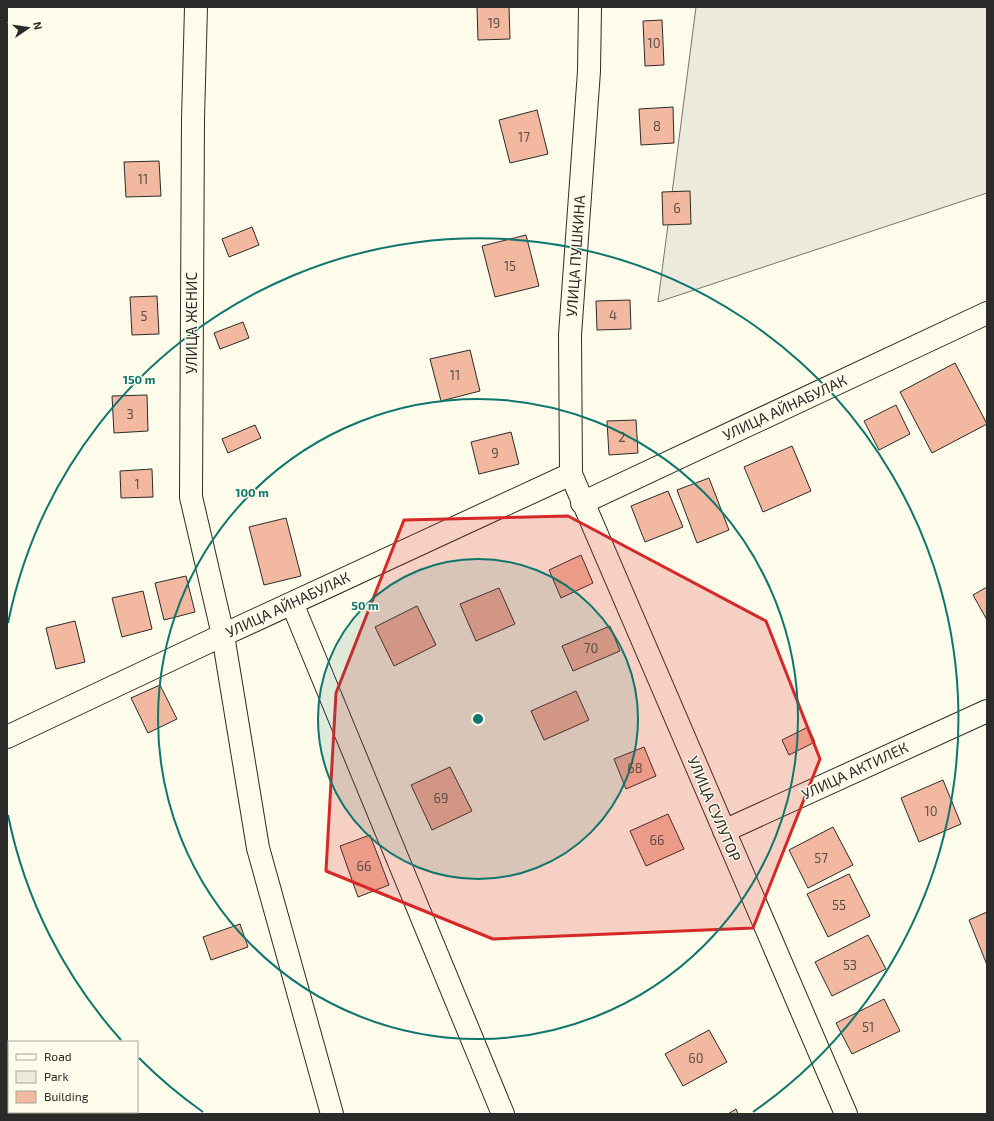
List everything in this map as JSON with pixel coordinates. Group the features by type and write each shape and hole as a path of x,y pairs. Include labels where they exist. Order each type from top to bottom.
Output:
{"street":[{"name":"УЛИЦА ЖЕНИС","path":"196,7 192,120 191,497 223,635 258,848 332,1114"},
{"name":"УЛИЦА ПУШКИНА","path":"582,503 570,474 570,335 589,71 590,7"},
{"name":"УЛИЦА АЙНАБУЛАК","path":"582,503 987,313"},
{"name":"УЛИЦА АЙНАБУЛАК","path":"7,737 570,474"},
{"name":"УЛИЦА СУЛУТОР","path":"582,503 846,1114"},
{"path":"292,603 503,1114"},
{"name":"УЛИЦА АКТИЛЕК","path":"724,831 987,711"}],"highlighted area":[{"path":"568,516 766,621 820,759 753,928 493,939 326,871 336,693 404,520"}],"green space":[{"path":"696,7 987,7 987,193 658,302"}],"building":[{"path":"477,7 509,7 510,39 478,40"},
{"path":"662,20 664,65 645,66 643,21"},
{"path":"673,107 674,143 641,145 639,109"},
{"path":"537,110 548,154 510,163 499,120"},
{"path":"159,161 161,196 126,197 124,162"},
{"path":"690,191 691,224 663,225 662,192"},
{"path":"252,227 259,245 229,257 222,239"},
{"path":"526,235 539,286 495,297 482,246"},
{"path":"157,296 159,334 132,335 130,297"},
{"path":"630,300 631,329 597,330 596,301"},
{"path":"243,322 249,338 220,349 214,333"},
{"path":"470,350 480,391 441,401 430,359"},
{"path":"955,363 987,424 932,453 900,392"},
{"path":"147,395 148,431 114,433 112,396"},
{"path":"896,405 910,434 879,450 864,421"},
{"path":"636,420 638,453 609,455 607,421"},
{"path":"255,425 261,438 228,453 222,439"},
{"path":"511,432 519,464 479,474 471,442"},
{"path":"792,446 811,491 763,512 744,467"},
{"path":"152,469 153,497 121,498 120,471"},
{"path":"709,478 729,530 697,543 677,490"},
{"path":"668,491 683,527 645,542 631,506"},
{"path":"286,518 301,576 264,585 249,527"},
{"path":"581,555 593,583 561,598 549,570"},
{"path":"186,576 195,612 164,620 155,583"},
{"path":"987,587 987,620 973,595"},
{"path":"499,588 515,624 476,641 460,604"},
{"path":"143,591 152,629 122,637 112,598"},
{"path":"417,606 436,645 394,666 375,627"},
{"path":"75,621 85,662 56,669 46,628"},
{"path":"610,626 620,651 573,671 562,646"},
{"path":"160,685 177,719 148,733 131,698"},
{"path":"576,691 589,720 544,740 531,711"},
{"path":"808,727 815,742 789,755 782,740"},
{"path":"644,747 656,776 626,789 614,759"},
{"path":"450,767 472,811 432,830 411,785"},
{"path":"943,780 961,824 919,842 901,798"},
{"path":"668,814 684,849 646,866 630,831"},
{"path":"833,827 853,865 808,888 789,850"},
{"path":"370,835 389,885 358,897 340,846"},
{"path":"849,874 870,916 828,937 807,894"},
{"path":"987,912 987,965 969,920"},
{"path":"240,924 248,947 211,960 203,937"},
{"path":"868,935 886,969 832,996 815,962"},
{"path":"884,999 900,1031 852,1054 836,1023"},
{"path":"709,1030 727,1062 683,1086 665,1054"},
{"path":"8,1070 7,1102 7,1071"},
{"path":"736,1109 738,1114 728,1114"}]}
